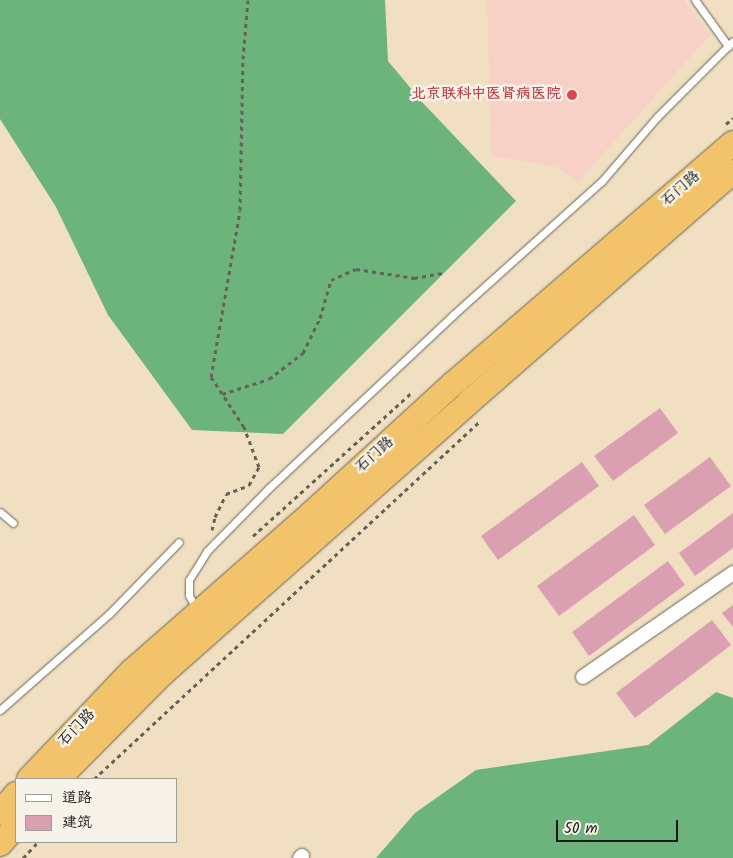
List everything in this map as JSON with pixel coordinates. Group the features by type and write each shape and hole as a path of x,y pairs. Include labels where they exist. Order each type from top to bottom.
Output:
{"highway":[{"name":"石门路","path":"30,778 132,671 197,612 313,512 454,383 733,143"},
{"name":"石门路","path":"59,778 162,674 469,402 733,172"},
{"path":"0,813 15,795"},
{"path":"0,844 15,827"}],"street":[{"path":"583,677 733,573"}],"lane":[{"path":"197,612 189,595 190,580 207,551 269,488 453,315 602,181 656,117 731,44 695,0"},
{"path":"0,512 13,523"},
{"path":"0,710 109,614 179,542"}],"path":[{"path":"207,551 215,516 226,494 249,485 259,467 244,427 211,377 240,210 243,59 248,0"},
{"path":"222,394 269,379 303,353 320,318 331,280 356,269 414,278 443,274"},
{"path":"95,778 482,419"},
{"path":"23,858 37,843"}],"shaded area":[{"name":"北京联科中医肾病医院","path":"487,0 684,0 710,35 578,182 556,167 491,156"}],"green space":[{"path":"0,0 385,0 388,61 423,103 516,201 283,434 192,430 108,315 56,207 0,119"},
{"path":"716,692 733,698 733,858 376,858 415,813 476,770 648,745"}],"building":[{"path":"660,408 678,433 613,481 594,456"},
{"path":"710,457 731,486 665,534 644,505"},
{"path":"582,462 599,486 498,560 481,536"},
{"path":"733,513 733,548 695,576 679,553"},
{"path":"634,515 655,545 559,616 537,586"},
{"path":"668,561 685,585 589,656 572,632"},
{"path":"733,605 733,627 722,613"},
{"path":"712,620 731,645 635,718 616,693"}],"place":[{"name":"北京联科中医肾病医院","path":"572,95"}]}
